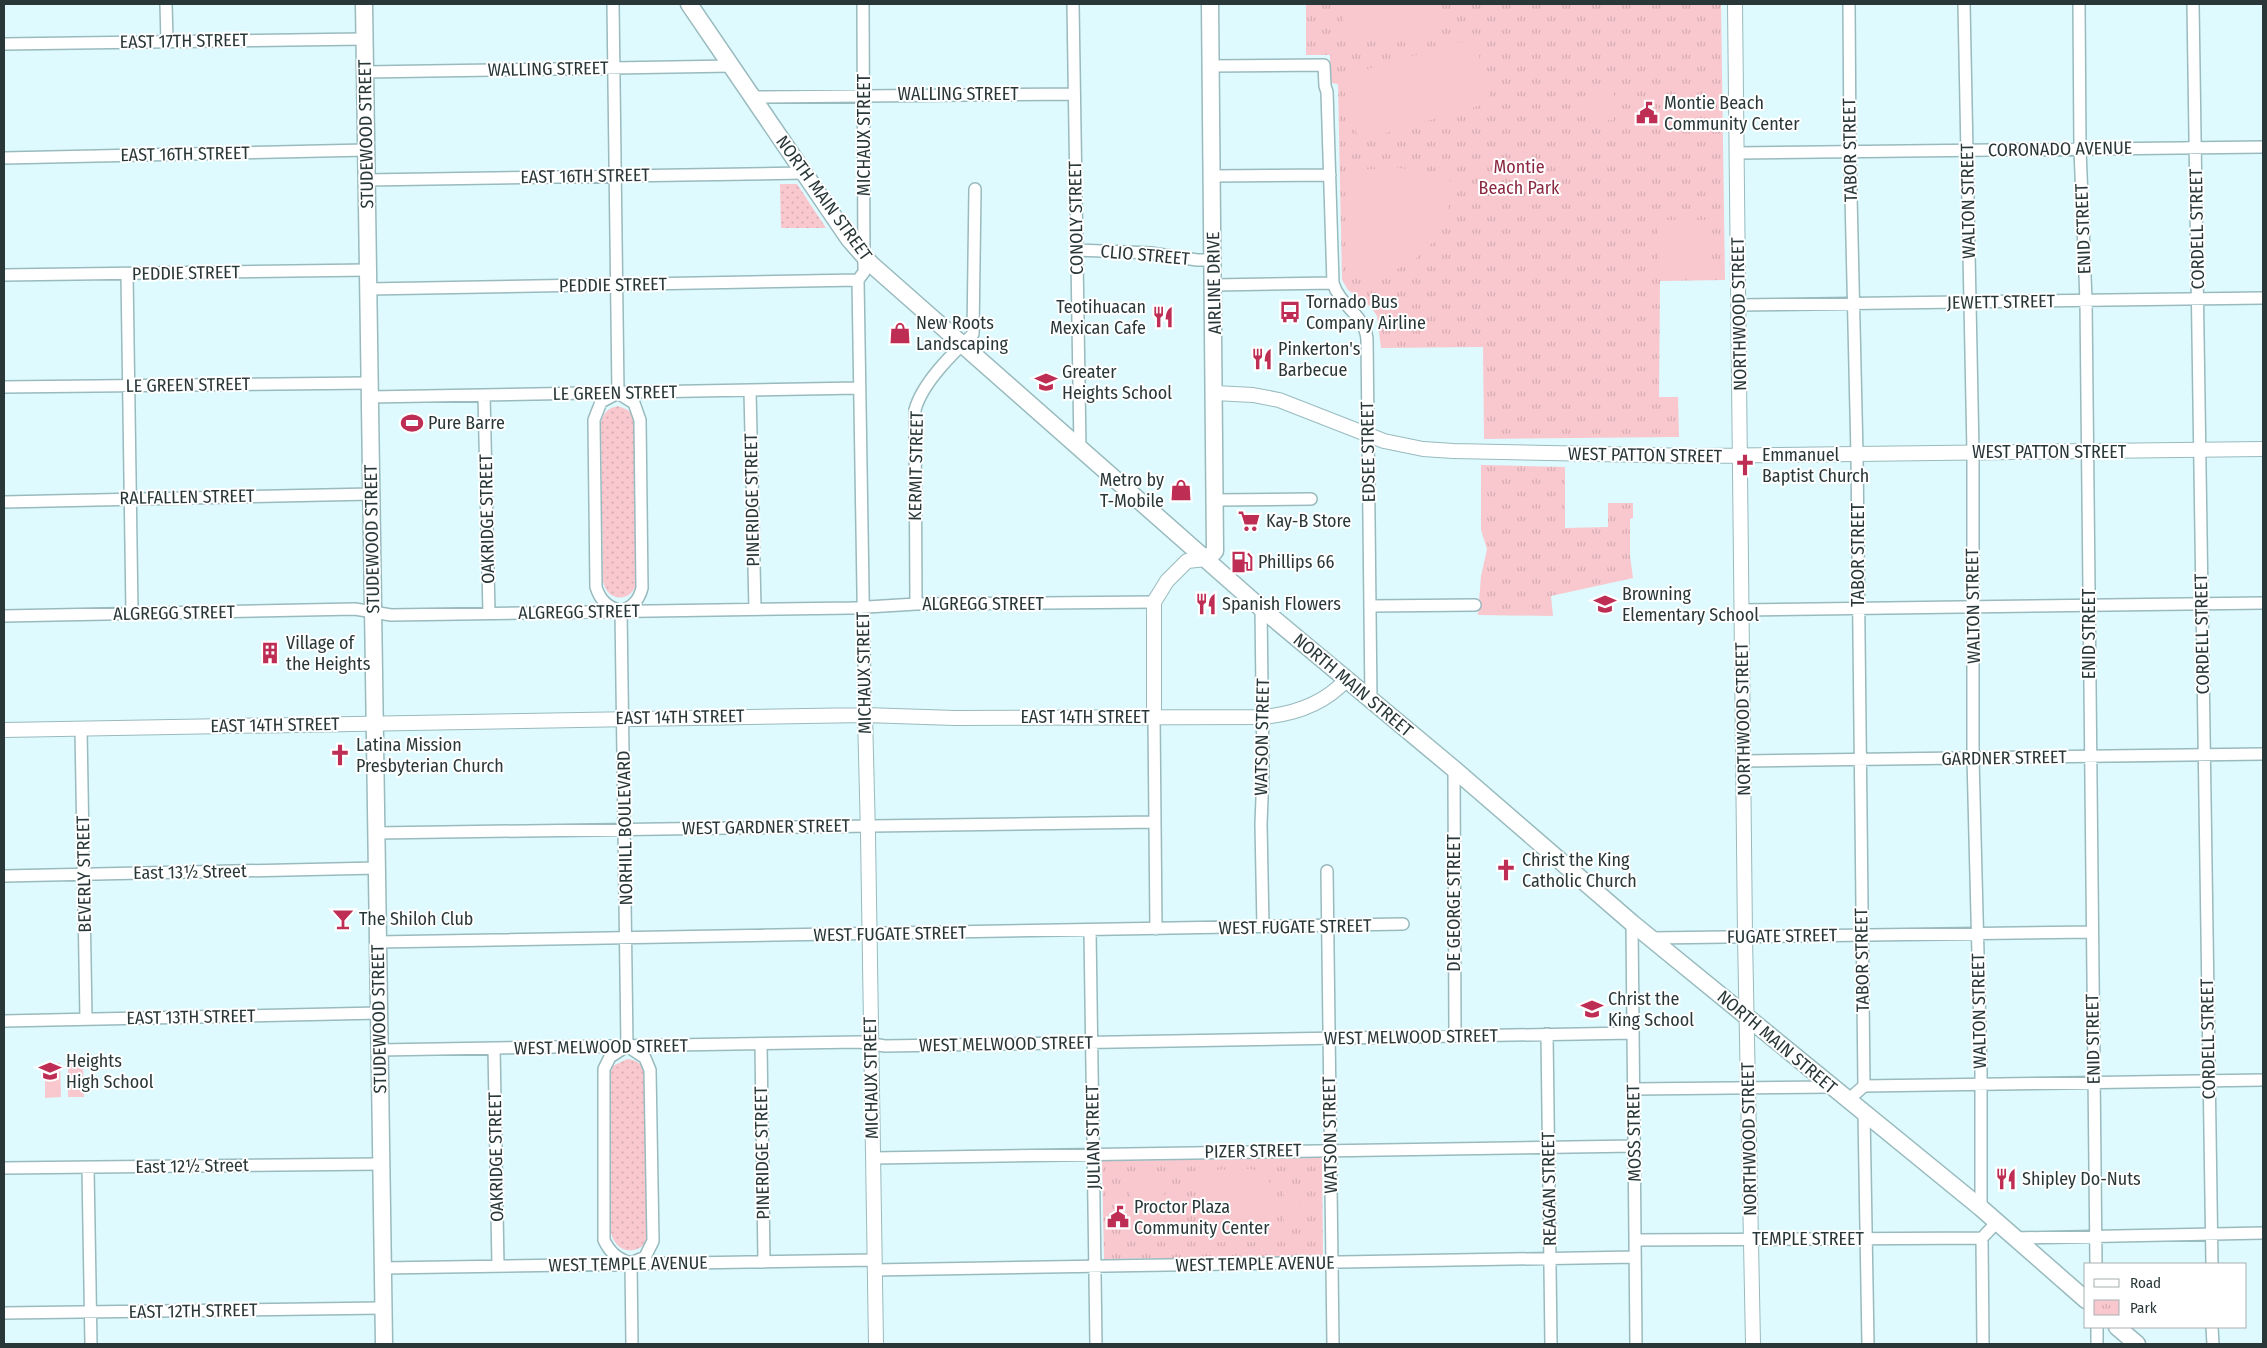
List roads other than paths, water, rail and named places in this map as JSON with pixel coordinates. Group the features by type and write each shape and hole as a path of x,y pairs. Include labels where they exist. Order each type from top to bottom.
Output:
{"main road":[{"name":"STUDEWOOD STREET","path":"364,4 384,1344"},
{"name":"NORTH MAIN STREET","path":"689,4 804,173 864,257 1207,559 1260,608 1454,769 1632,923 1653,938 1981,1208 2084,1298"},
{"name":"AIRLINE DRIVE","path":"1207,559 1215,551 1210,4"},
{"path":"2118,1328 2136,1344"}],"street":[{"path":"166,4 167,41"},
{"path":"613,4 618,393"},
{"name":"MICHAUX STREET","path":"863,4 864,272 858,280 876,1344"},
{"name":"CONOLY STREET","path":"1073,4 1080,449"},
{"name":"NORTHWOOD STREET","path":"1735,4 1745,937 1753,1344"},
{"name":"TABOR STREET","path":"1849,4 1850,152 1857,455 1864,1086"},
{"name":"WALTON STREET","path":"1964,4 1970,303 1974,758 1981,1085 1981,1208"},
{"name":"ENID STREET","path":"2079,4 2080,149 2086,301 2096,1263"},
{"name":"CORDELL STREET","path":"2193,4 2212,1263"},
{"name":"EAST 17TH STREET","path":"4,44 364,39"},
{"path":"1211,66 1324,65 1325,86 1328,92 1332,283 1214,285"},
{"name":"WALLING STREET","path":"365,72 732,66"},
{"name":"WALLING STREET","path":"752,97 1074,94"},
{"name":"CORONADO AVENUE","path":"1736,153 2263,147"},
{"name":"EAST 16TH STREET","path":"4,158 366,150"},
{"name":"EAST 16TH STREET","path":"366,180 804,173"},
{"path":"1212,176 1330,175"},
{"name":"KERMIT STREET","path":"916,604 914,410 924,390 962,345 974,334 975,189"},
{"name":"CLIO STREET","path":"1077,250 1151,253 1197,260 1213,260"},
{"name":"PEDDIE STREET","path":"4,275 368,270"},
{"path":"127,274 132,613"},
{"name":"PEDDIE STREET","path":"368,289 858,280"},
{"name":"EDSEE STREET","path":"1332,283 1341,300 1359,319 1367,332 1371,701"},
{"name":"JEWETT STREET","path":"1739,305 2263,298"},
{"name":"LE GREEN STREET","path":"6,387 128,385 370,390 484,395 860,388"},
{"name":"PINERIDGE STREET","path":"750,391 755,609"},
{"name":"WEST PATTON STREET","path":"1215,392 1253,395 1279,400 1310,410 1367,435 1410,447 1454,451 1740,456 2263,449"},
{"path":"618,393 634,402 640,420 642,588 641,594 633,605 621,611 608,606 602,600 596,587 594,420 601,402 618,393"},
{"name":"OAKRIDGE STREET","path":"484,395 489,613"},
{"name":"RALFALLEN STREET","path":"4,502 371,494"},
{"path":"1215,500 1311,499"},
{"path":"1156,929 1154,602 1167,581 1187,560 1207,559"},
{"name":"ALGREGG STREET","path":"4,616 355,609 388,615 755,609 916,604 1154,602"},
{"path":"1742,610 2263,603"},
{"path":"1370,606 1475,605"},
{"name":"WATSON STREET","path":"1260,608 1263,717 1263,772 1260,824 1264,927"},
{"name":"NORHILL BOULEVARD","path":"621,611 627,1046"},
{"name":"EAST 14TH STREET","path":"4,730 865,715 955,718 1263,717 1310,706 1324,699 1346,680"},
{"name":"BEVERLY STREET","path":"82,729 86,1019"},
{"name":"GARDNER STREET","path":"1744,761 2263,754"},
{"name":"DE GEORGE STREET","path":"1454,769 1455,1036"},
{"name":"WEST GARDNER STREET","path":"376,833 1155,822"},
{"name":"East 13½ Street","path":"4,876 377,868"},
{"name":"WATSON STREET","path":"1327,871 1333,1344"},
{"name":"MOSS STREET","path":"1632,923 1636,1344"},
{"name":"WEST FUGATE STREET","path":"378,942 1403,924"},
{"name":"JULIAN STREET","path":"1090,930 1096,1344"},
{"name":"FUGATE STREET","path":"1653,938 2092,932"},
{"name":"EAST 13TH STREET","path":"4,1021 379,1013"},
{"name":"REAGAN STREET","path":"1547,1034 1551,1344"},
{"name":"WEST MELWOOD STREET","path":"379,1050 871,1043 885,1046 1633,1034"},
{"name":"PINERIDGE STREET","path":"761,1044 764,1262"},
{"path":"627,1046 644,1058 650,1070 653,1241 645,1257 632,1264 614,1255 604,1240 604,1069 610,1057 627,1046"},
{"name":"OAKRIDGE STREET","path":"494,1048 498,1266"},
{"path":"1848,1100 1864,1086 2263,1080"},
{"path":"1634,1089 1832,1087"},
{"path":"1864,1113 1868,1344"},
{"name":"PIZER STREET","path":"873,1158 1634,1146"},
{"name":"East 12½ Street","path":"4,1168 381,1164"},
{"path":"88,1168 91,1344"},
{"path":"1983,1344 1982,1238 1997,1222"},
{"path":"2015,1238 2263,1233"},
{"name":"TEMPLE STREET","path":"1635,1240 1982,1238"},
{"name":"WEST TEMPLE AVENUE","path":"382,1268 764,1262 1095,1267 1635,1257"},
{"path":"632,1264 632,1344"},
{"name":"EAST 12TH STREET","path":"4,1313 383,1308"},
{"path":"2097,1328 2097,1344"},
{"path":"2212,1328 2212,1344"}],"place":[{"name":"Montie Beach Community Center","path":"1647,113"},
{"name":"Tornado Bus Company Airline","path":"1290,312"},
{"name":"Teotihuacan Mexican Cafe","path":"1163,317"},
{"name":"New Roots Landscaping","path":"900,333"},
{"name":"Pinkerton's Barbecue","path":"1262,359"},
{"name":"Greater Heights School","path":"1046,382"},
{"name":"Pure Barre","path":"412,423"},
{"name":"Emmanuel Baptist Church","path":"1745,465"},
{"name":"Metro by T-Mobile","path":"1181,490"},
{"name":"Kay-B Store","path":"1249,521"},
{"name":"Phillips 66","path":"1242,562"},
{"name":"Spanish Flowers","path":"1206,604"},
{"name":"Browning Elementary School","path":"1605,604"},
{"name":"Village of the Heights","path":"270,653"},
{"name":"Latina Mission Presbyterian Church","path":"340,755"},
{"name":"Christ the King Catholic Church","path":"1506,870"},
{"name":"The Shiloh Club","path":"343,919"},
{"name":"Christ the King School","path":"1592,1009"},
{"name":"Heights High School","path":"50,1071"},
{"name":"Shipley Do-Nuts","path":"2006,1179"},
{"name":"Proctor Plaza Community Center","path":"1118,1217"}],"park label":[{"name":"Montie Beach Park","path":"1519,177"}]}
